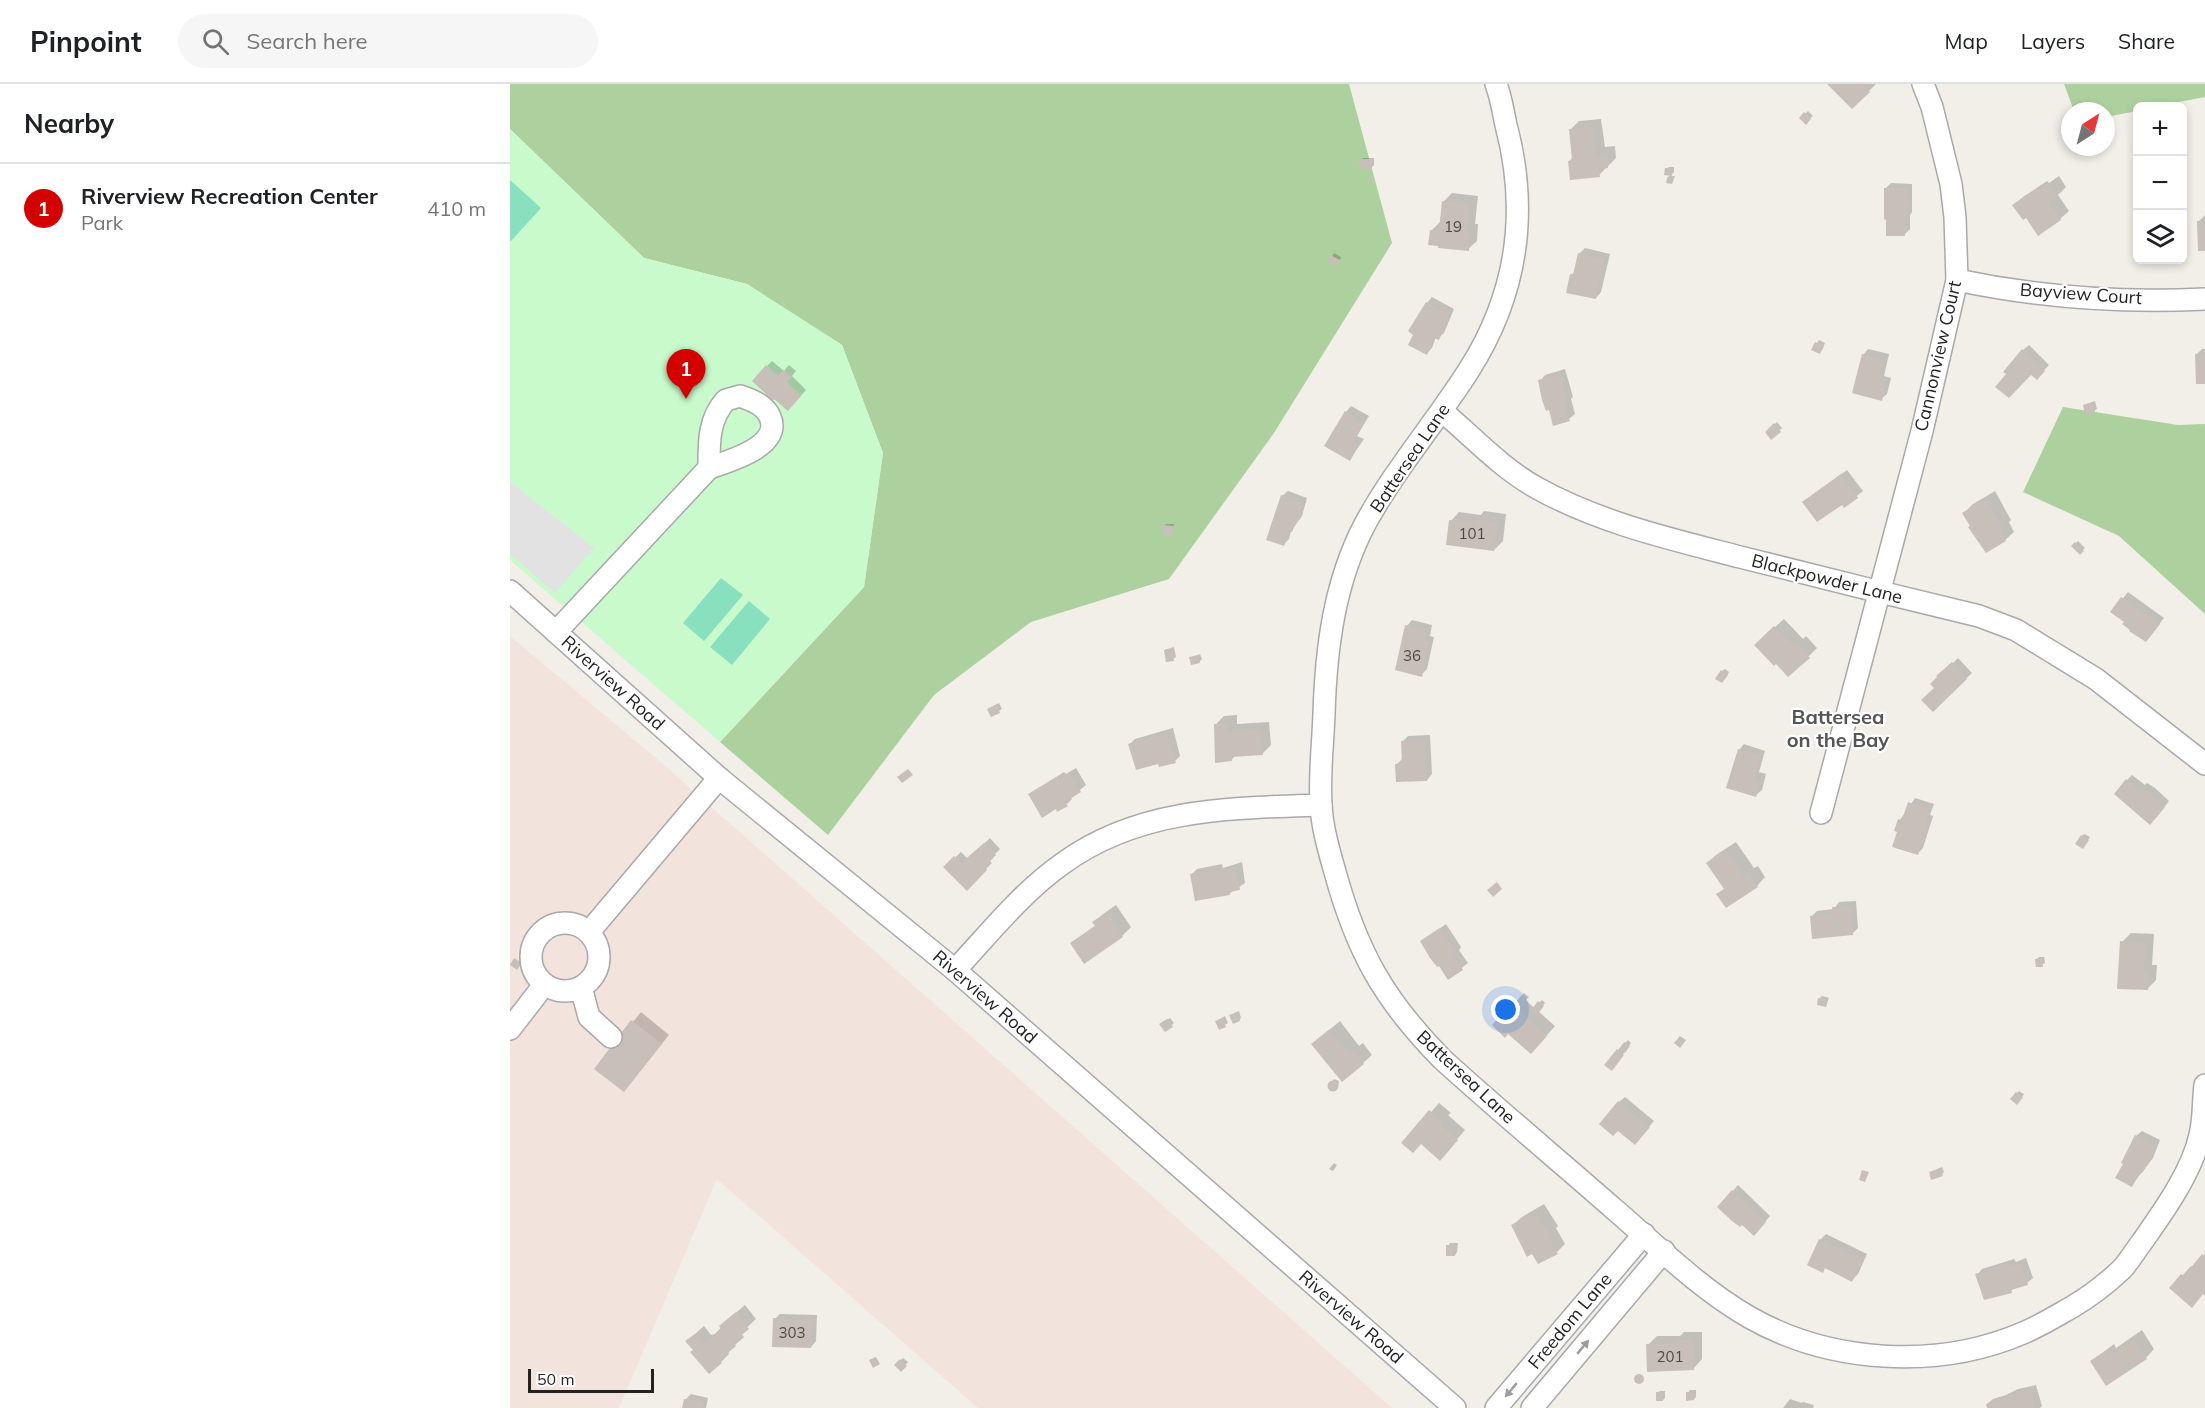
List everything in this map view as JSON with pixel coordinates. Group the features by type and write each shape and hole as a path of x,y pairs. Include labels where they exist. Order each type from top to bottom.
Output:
{"street":[{"name":"Battersea Lane","path":"1496,84 1512,146 1518,191 1518,215 1510,278 1489,336 1442,411 1386,488 1364,526 1343,578 1334,611 1326,660 1321,806 1333,865 1352,927 1379,981 1406,1020 1423,1040 1466,1081 1692,1276 1746,1316 1809,1343 1874,1355 1919,1357 1944,1355 1979,1348 2022,1334 2081,1302 2122,1269 2160,1216 2202,1136 2205,1085"},
{"name":"Cannonview Court","path":"1821,813 1924,420 1957,280 1955,217 1951,184 1932,107 1923,84"},
{"name":"Bayview Court","path":"1957,280 1989,287 2080,296 2205,299"},
{"name":"Blackpowder Lane","path":"1442,411 1495,459 1536,487 1569,504 1620,524 1979,616 2016,630 2096,679 2205,764"},
{"path":"556,632 709,468"},
{"name":"Riverview Road","path":"510,591 719,777 955,970 1455,1408"},
{"path":"589,932 719,777"},
{"path":"955,970 1036,885 1071,858 1120,832 1146,822 1172,816 1216,810 1321,806"},
{"path":"562,922 575,924 589,932 596,942 599,954 599,963 594,976 575,990 561,992 544,985 532,969 530,958 535,940 541,932 562,922"},
{"path":"510,1029 544,985"},
{"path":"581,987 589,1017 611,1037"},
{"name":"Freedom Lane","path":"1496,1408 1644,1234"},
{"name":"Freedom Lane","path":"1532,1408 1664,1251"}],"shaded area":[{"path":"510,482 594,548 555,593 510,554"},
{"path":"510,636 657,759 1392,1408 978,1408 717,1179 619,1408 510,1408"}],"green space":[{"path":"510,84 1349,84 1392,243 1274,433 1169,579 1031,622 934,695 828,835 720,742 864,587 883,453 842,345 747,284 644,258 510,129"},
{"path":"2064,84 2205,84 2205,97 2179,102 2133,102 2133,112 2115,115 2115,102 2071,102"},
{"path":"510,129 644,258 747,284 842,345 883,453 864,587 720,742 510,560"},
{"path":"510,180 541,208 510,242"},
{"path":"2063,407 2178,425 2205,424 2205,614 2119,536 2023,492"},
{"path":"721,578 743,595 704,641 683,623"},
{"path":"749,601 770,619 732,665 710,647"}],"building":[{"path":"1827,84 1862,84 1870,92 1852,109"},
{"path":"1804,112 1811,119 1806,125 1799,118"},
{"path":"1593,127 1597,155 1607,154 1608,168 1599,169 1600,177 1570,180 1568,161 1572,160 1569,129"},
{"path":"1359,159 1372,159 1372,169 1359,169"},
{"path":"1665,168 1673,169 1672,176 1664,175"},
{"path":"2049,184 2058,197 2049,203 2061,220 2038,236 2026,218 2023,220 2012,205 2038,188 2039,191"},
{"path":"1884,188 1907,188 1909,208 1907,219 1905,219 1905,236 1886,236"},
{"path":"1442,201 1470,204 1467,232 1470,232 1469,251 1428,245 1430,230 1439,231"},
{"path":"2197,221 2205,221 2205,251 2198,251"},
{"path":"1578,253 1605,259 1596,299 1566,293"},
{"path":"1330,255 1340,260 1337,266 1327,261"},
{"path":"1426,302 1450,315 1439,340 1434,338 1427,355 1408,345 1413,335 1408,331"},
{"path":"1815,342 1824,346 1820,354 1811,350"},
{"path":"2022,349 2045,371 2037,380 2031,375 2009,398 1995,387 2006,374 2003,372"},
{"path":"2205,353 2205,384 2196,384 2195,354"},
{"path":"1862,354 1885,360 1879,381 1886,383 1882,401 1852,393"},
{"path":"766,365 778,376 783,370 792,377 787,382 801,396 788,411 774,399 770,404 763,398 766,394 752,381"},
{"path":"1560,374 1570,421 1553,426 1549,410 1546,411 1542,400 1538,380"},
{"path":"2093,402 2095,412 2085,415 2083,405"},
{"path":"1345,411 1364,422 1353,442 1359,445 1350,461 1324,446"},
{"path":"1774,423 1781,432 1771,440 1765,432"},
{"path":"1841,474 1858,498 1844,508 1842,505 1817,522 1802,502"},
{"path":"1281,495 1303,503 1297,523 1292,532 1289,531 1284,546 1266,540"},
{"path":"1986,499 2004,529 2001,531 2006,541 1986,553 1968,527 1970,526 1962,513"},
{"path":"1474,519 1498,522 1494,551 1446,545 1449,520 1474,523"},
{"path":"1163,525 1173,526 1172,535 1162,534"},
{"path":"2075,542 2084,551 2080,555 2071,546"},
{"path":"2121,597 2160,624 2146,642 2129,631 2122,624 2124,622 2110,612"},
{"path":"1405,625 1428,630 1425,641 1429,642 1422,677 1395,670"},
{"path":"1774,626 1794,646 1797,643 1810,658 1788,677 1754,645"},
{"path":"1172,648 1174,661 1166,662 1164,650"},
{"path":"1198,655 1200,663 1191,665 1189,657"},
{"path":"1952,662 1967,679 1933,712 1921,700 1934,688 1930,684 1936,676"},
{"path":"1721,670 1728,675 1722,683 1715,679"},
{"path":"997,704 1000,713 991,717 987,709"},
{"path":"1228,723 1229,732 1261,730 1263,755 1231,757 1232,761 1215,763 1214,724"},
{"path":"1167,733 1176,763 1159,767 1158,764 1136,770 1128,744"},
{"path":"1425,740 1427,781 1396,782 1395,764 1402,763 1401,741"},
{"path":"1738,749 1761,756 1755,778 1761,780 1756,797 1726,788"},
{"path":"908,769 913,775 902,783 897,777"},
{"path":"1070,773 1081,792 1065,802 1068,806 1057,812 1056,809 1042,818 1028,794 1058,776 1060,779"},
{"path":"2126,779 2139,790 2141,788 2150,793 2165,807 2150,825 2114,794"},
{"path":"1908,802 1929,809 1925,820 1929,822 1918,855 1892,847 1898,819 1902,820"},
{"path":"2081,835 2089,840 2083,849 2075,844"},
{"path":"984,843 996,855 985,867 987,870 967,891 943,867 954,856 961,863"},
{"path":"1726,849 1744,876 1749,873 1758,887 1726,908 1716,894 1724,889 1706,863"},
{"path":"1236,867 1240,890 1229,892 1230,895 1195,901 1190,874 1217,868 1218,873 1225,872 1224,869"},
{"path":"1497,882 1502,889 1493,897 1487,890"},
{"path":"1851,906 1853,935 1812,939 1810,916 1833,914 1832,907"},
{"path":"1107,912 1123,937 1084,964 1070,943 1095,926 1092,922"},
{"path":"1440,928 1457,954 1454,956 1463,970 1448,980 1420,941"},
{"path":"2120,941 2146,943 2144,973 2149,973 2148,990 2117,989"},
{"path":"514,958 522,963 517,970 510,965"},
{"path":"2042,958 2043,967 2036,967 2035,959"},
{"path":"1818,998 1828,1000 1826,1007 1817,1005"},
{"path":"1514,1000 1521,1007 1519,1010 1547,1036 1531,1054 1508,1034 1505,1038 1492,1025"},
{"path":"1538,1001 1544,1006 1536,1016 1530,1011"},
{"path":"1237,1012 1240,1021 1233,1024 1229,1015"},
{"path":"1222,1018 1226,1027 1219,1030 1215,1021"},
{"path":"1167,1019 1173,1027 1165,1032 1159,1024"},
{"path":"631,1020 662,1044 624,1092 594,1069"},
{"path":"1330,1029 1350,1054 1354,1051 1364,1064 1342,1082 1311,1044"},
{"path":"1680,1036 1686,1040 1680,1048 1674,1043"},
{"path":"1624,1042 1630,1046 1625,1053 1619,1049"},
{"path":"1617,1049 1624,1055 1612,1071 1604,1065"},
{"path":"1333,1080 1339,1086 1333,1092 1327,1086"},
{"path":"2016,1092 2023,1097 2017,1105 2010,1099"},
{"path":"1618,1101 1650,1127 1635,1145 1618,1131 1613,1136 1599,1124"},
{"path":"1429,1110 1458,1140 1440,1161 1421,1144 1413,1153 1401,1143"},
{"path":"2135,1135 2156,1146 2147,1165 2142,1173 2140,1172 2132,1187 2115,1178"},
{"path":"1940,1168 1943,1176 1931,1180 1929,1172"},
{"path":"1862,1170 1869,1172 1865,1182 1859,1180"},
{"path":"1732,1190 1766,1222 1754,1236 1717,1207"},
{"path":"1535,1212 1551,1236 1548,1237 1558,1254 1538,1264 1532,1254 1527,1257 1511,1225"},
{"path":"1819,1239 1863,1259 1852,1282 1825,1268 1823,1273 1807,1265"},
{"path":"1446,1245 1456,1245 1455,1256 1446,1256"},
{"path":"2202,1254 2205,1257 2205,1296 2203,1294 2192,1308 2169,1288 2181,1274 2184,1276"},
{"path":"2009,1263 2010,1267 2021,1263 2028,1285 2011,1290 2012,1293 1984,1300 1975,1274"},
{"path":"736,1312 749,1329 733,1342 736,1346 719,1360 722,1363 709,1374 690,1352 693,1350 685,1341 695,1334 702,1343 705,1342"},
{"path":"773,1318 813,1320 811,1348 772,1347"},
{"path":"2133,1338 2147,1359 2106,1386 2090,1361 2105,1351 2107,1355"},
{"path":"1674,1340 1694,1340 1694,1370 1647,1372 1646,1344 1674,1344"},
{"path":"876,1357 880,1364 873,1368 869,1360"},
{"path":"900,1359 907,1366 901,1372 894,1365"},
{"path":"1639,1374 1644,1379 1639,1384 1634,1379"},
{"path":"2031,1390 2036,1408 1987,1408 1986,1404 2002,1400 2001,1398 2011,1394"},
{"path":"1656,1392 1663,1392 1663,1401 1656,1401"},
{"path":"1686,1392 1694,1392 1694,1400 1686,1401"},
{"path":"684,1399 703,1403 702,1408 682,1408"}],"place":[{"name":"Riverview Recreation Center","path":"686,399"}],"district":[{"name":"Battersea on the Bay","path":"1838,728"}]}
